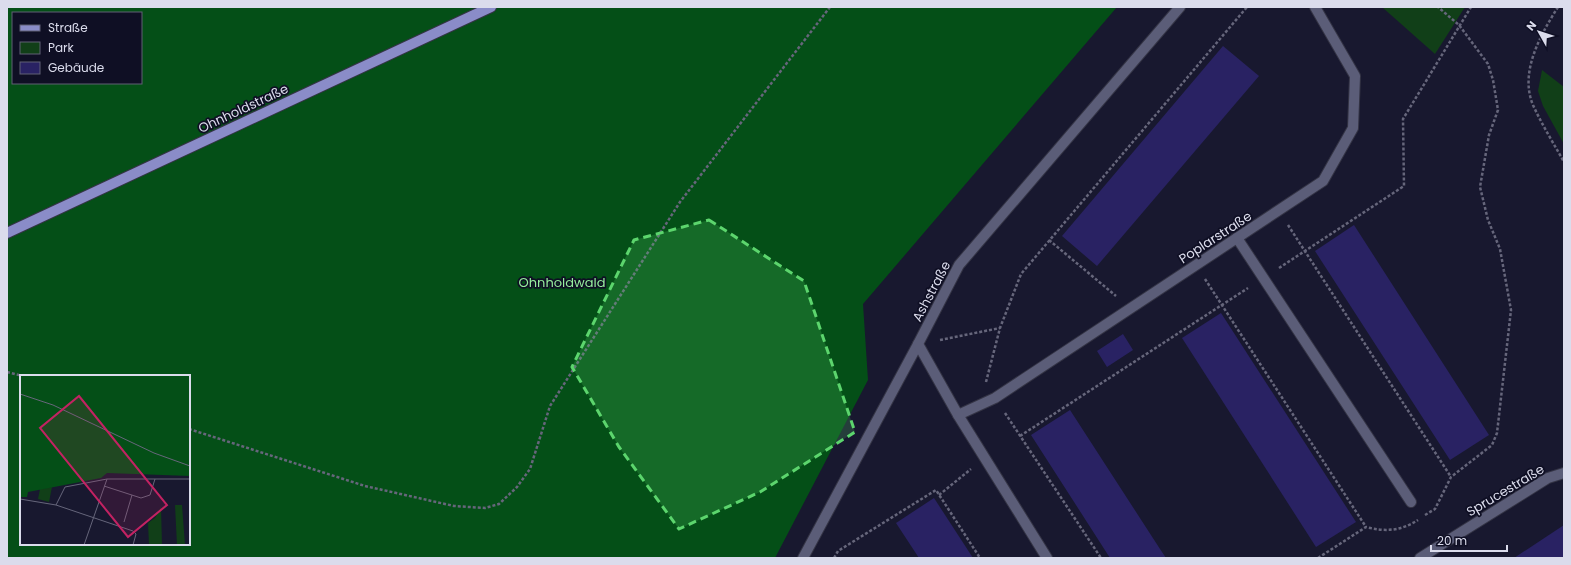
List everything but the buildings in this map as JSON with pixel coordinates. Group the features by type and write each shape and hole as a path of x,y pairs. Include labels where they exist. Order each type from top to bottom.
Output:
{"main road":[{"name":"Ohnholdstraße","path":"7,233 491,7"}],"street":[{"name":"Ashstraße","path":"803,558 959,265 1180,7"},
{"name":"Poplarstraße","path":"958,415 995,398 1237,238 1280,212 1323,181 1353,128 1355,76 1314,7"},
{"path":"1237,238 1411,502"},
{"path":"918,344 958,415 1047,558"},
{"name":"Sprucestraße","path":"1420,558 1548,478 1564,473"}],"path":[{"path":"190,429 365,486 454,506 484,508 499,504 518,487 530,469 550,406 672,214 830,7"},
{"path":"1101,558 995,398 986,381 1000,328 1021,274 1247,7"},
{"path":"1196,265 1366,527 1382,531 1408,526 1435,509 1451,477 1492,445 1497,434 1511,310 1500,249 1488,220 1480,187 1488,142 1498,110 1493,80 1488,64 1459,25 1438,7"},
{"path":"1020,436 1404,186 1403,118 1471,7"},
{"path":"1558,7 1533,53 1529,89 1532,104 1564,162"},
{"path":"1280,212 1451,477"},
{"path":"1049,240 1117,296"},
{"path":"918,344 1000,328"},
{"path":"7,372 20,375"},
{"path":"939,495 984,458"},
{"path":"834,558 838,551 936,490 980,558"},
{"path":"1318,558 1366,527"}],"highlighted area":[{"path":"709,220 804,281 855,432 760,492 679,529 619,447 572,367 634,240"}],"green space":[{"name":"Ohnholdwald","path":"7,7 1117,7 863,304 868,380 775,558 7,558"},
{"path":"1382,7 1465,7 1435,54"},
{"path":"1542,70 1564,87 1564,144 1543,106 1538,91"}]}
